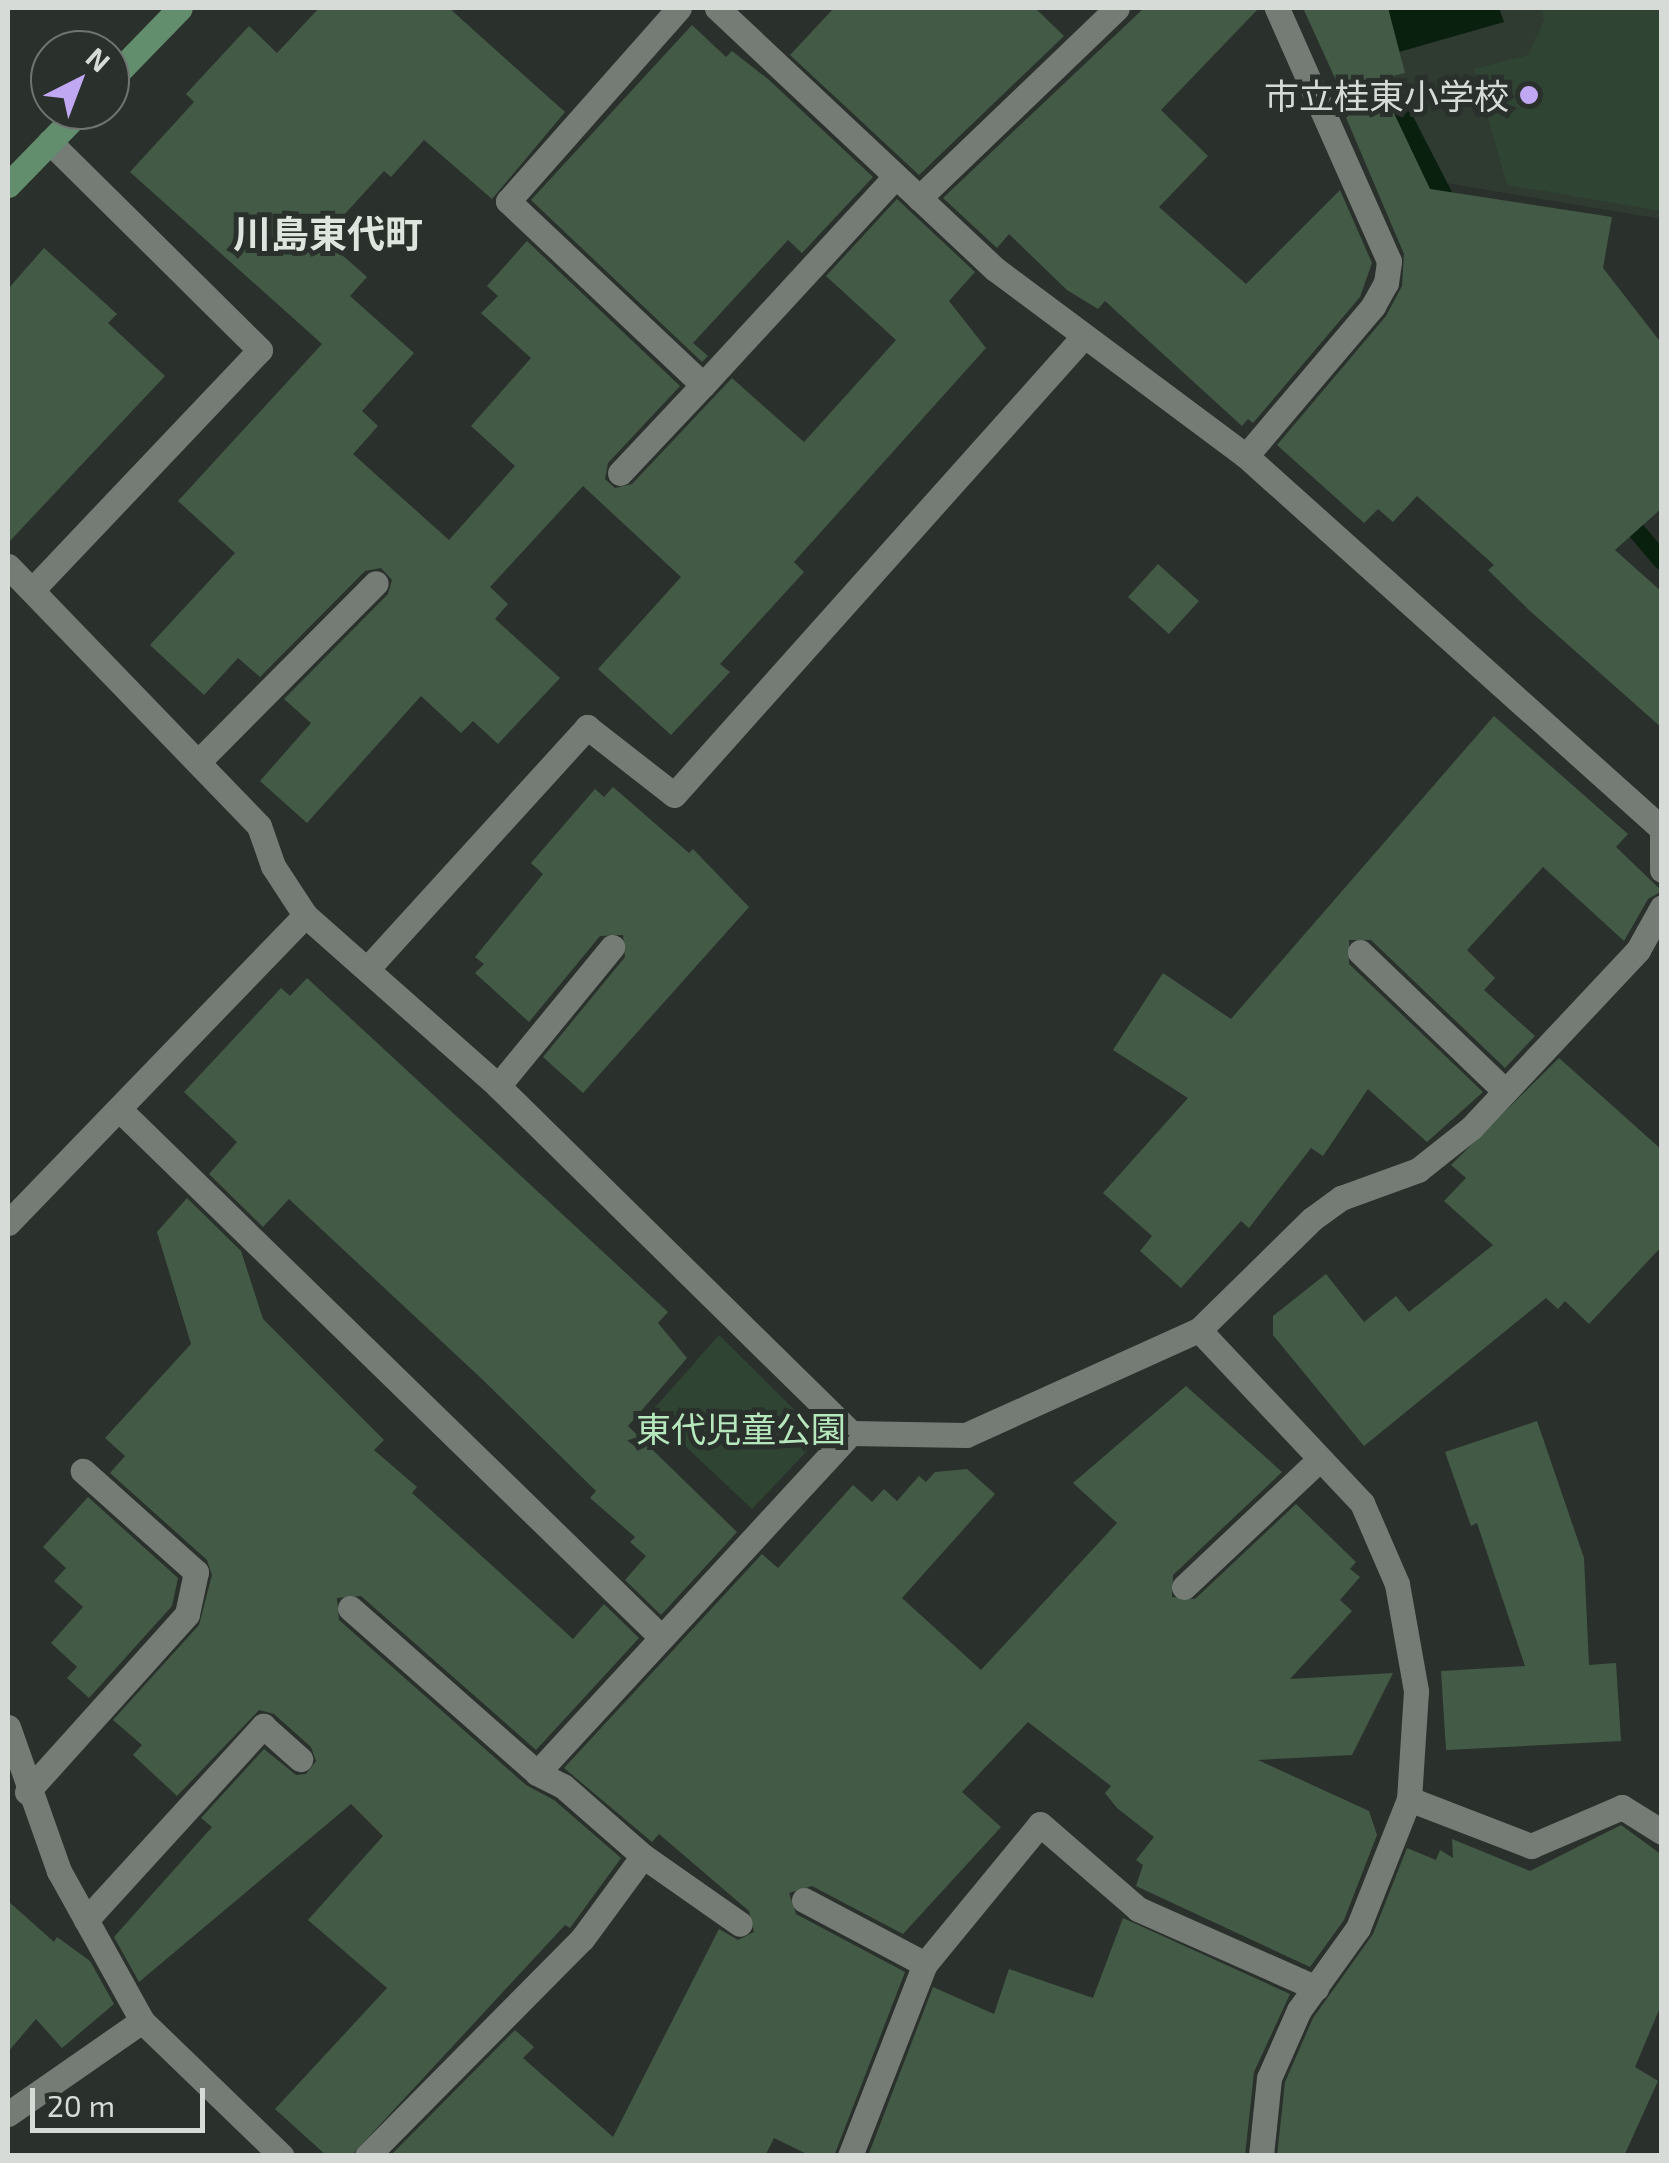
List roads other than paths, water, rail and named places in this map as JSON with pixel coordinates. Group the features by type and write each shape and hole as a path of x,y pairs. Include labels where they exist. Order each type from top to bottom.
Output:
{"street":[{"path":"130,59 180,8"},
{"path":"680,8 508,200 704,385"},
{"path":"717,8 995,269 1246,456 1662,832 1662,870"},
{"path":"920,198 1117,8"},
{"path":"1246,456 1373,306 1386,284 1388,261 1277,8"},
{"path":"8,186 62,130"},
{"path":"34,588 260,350 50,142"},
{"path":"620,473 896,176"},
{"path":"368,968 588,728 674,795 1084,337"},
{"path":"8,566 34,588 258,826 305,915 498,1086 851,1433 966,1435 1198,1330 1312,1219 1342,1198 1418,1170 1505,1091 1638,950 1662,906"},
{"path":"198,762 376,583"},
{"path":"8,1224 121,1111 305,915"},
{"path":"498,1086 612,947"},
{"path":"1360,952 1505,1091"},
{"path":"121,1111 661,1637"},
{"path":"1198,1330 1362,1503 1397,1584 1416,1690 1409,1799 1358,1928 1298,2010 1269,2078 1261,2156"},
{"path":"537,1773 851,1433"},
{"path":"1184,1587 1319,1460"},
{"path":"27,1792 187,1614 196,1572 83,1470"},
{"path":"350,1608 537,1773 563,1786 643,1856 740,1924"},
{"path":"86,1920 263,1726 300,1760"},
{"path":"8,1727 27,1792 86,1920 142,2021 282,2156"},
{"path":"1409,1799 1531,1846 1622,1807 1662,1832"},
{"path":"850,2156 925,1964 1040,1824 1138,1909 1316,1988"},
{"path":"367,2156 582,1939 643,1856"},
{"path":"804,1900 925,1964"},
{"path":"8,2114 142,2021"}],"waterway":[{"path":"1374,60 1451,210"},
{"path":"1623,515 1662,561"}],"place":[{"name":"市立桂東小学校","path":"1529,95"}],"district":[{"name":"川島東代町","path":"328,234"}],"park label":[{"name":"東代児童公園","path":"741,1428"}]}
